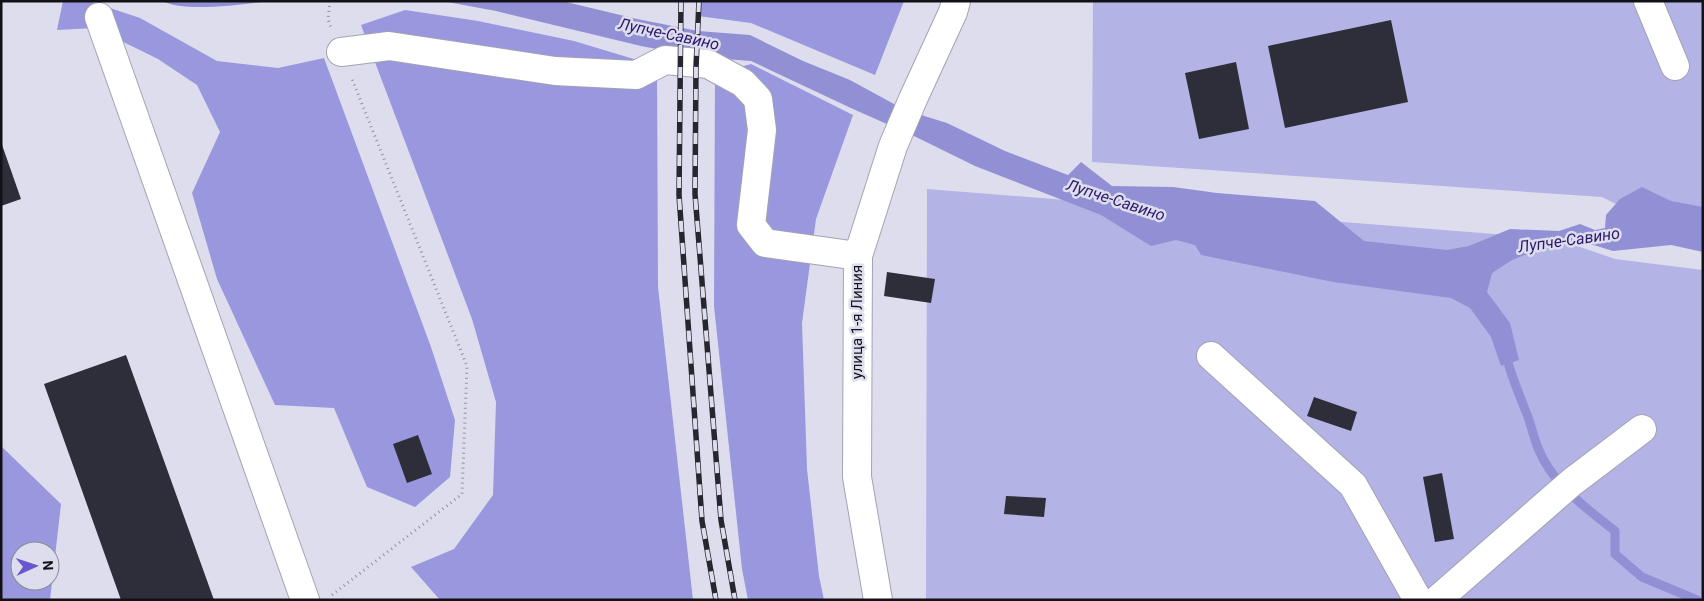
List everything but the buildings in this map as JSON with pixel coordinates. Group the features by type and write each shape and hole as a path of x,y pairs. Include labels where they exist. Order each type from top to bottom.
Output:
{"street":[{"path":"1648,1 1675,66"},
{"name":"улица 1-я Линия","path":"878,600 857,477 858,256 893,146 913,99 961,5"},
{"path":"99,17 305,600"},
{"path":"341,52 389,46 555,71 636,75 665,60 708,64 743,83 758,99 762,130 750,225 765,242 858,256"},
{"path":"1211,356 1353,485 1418,600"},
{"path":"1437,600 1572,482 1642,430"}],"path":[{"path":"327,600 462,494 467,366 328,19 330,1"}],"shaded area":[{"path":"63,1 89,1 140,18 217,61 278,68 324,58 431,347 455,420 450,477 415,507 367,487 334,408 275,405 217,279 192,193 220,132 197,85 158,59 95,28 57,30"},
{"path":"700,1 904,1 875,75 751,23 698,16"},
{"path":"1093,1 1703,1 1703,248 1602,197 1092,162"},
{"path":"405,10 478,21 574,41 657,66 658,287 693,600 440,600 411,567 454,549 493,495 496,402 472,319 361,25"},
{"path":"751,64 853,115 816,219 802,323 807,469 819,576 824,600 748,600 742,569 714,306 715,74"},
{"path":"927,189 1557,239 1615,259 1703,270 1703,600 926,600"},
{"path":"1,446 61,504 57,541 10,541 10,591 51,591 50,600 1,600"}],"water":[{"path":"162,1 270,1 200,7 172,5"},
{"name":"Лупче-Савино","path":"442,1 562,1 698,31 750,35 803,61 850,80 905,110 947,123 1005,151 1068,175 1081,162 1112,186 1173,187 1217,193 1315,201 1364,241 1447,250 1469,246 1510,229 1559,231 1580,224 1595,230 1605,228 1606,215 1620,199 1642,187 1671,201 1703,207 1703,252 1671,245 1613,251 1587,243 1555,243 1512,260 1492,273 1487,292 1510,323 1519,360 1501,366 1491,337 1470,308 1451,298 1333,282 1201,255 1195,245 1176,240 1151,246 1101,215 975,166 751,61 698,57 641,46 496,11"}],"waterway":[{"path":"1506,354 1538,448 1552,473 1571,494 1615,531 1615,554 1642,577 1697,600"}],"railway":[{"path":"681,1 679,195 702,521 716,600"},
{"path":"699,1 696,67 695,194 721,520 735,600"}]}
